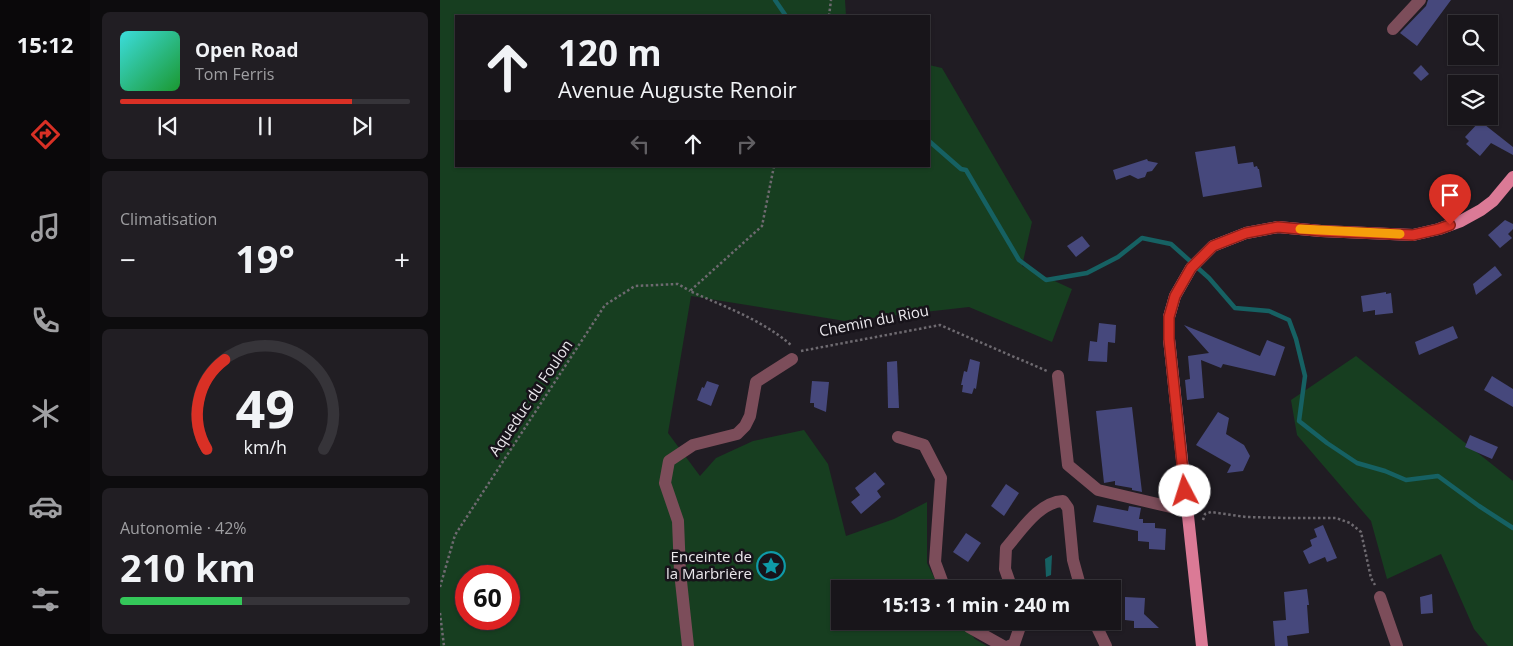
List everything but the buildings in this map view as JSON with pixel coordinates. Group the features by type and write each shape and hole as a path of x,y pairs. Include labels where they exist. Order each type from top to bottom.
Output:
{"main road":[{"path":"1202,646 1169,339 1169,317 1175,296 1191,268 1213,246 1246,233 1278,227 1413,235 1439,229 1481,210 1493,201 1513,177"}],"street":[{"path":"1393,28 1420,0"},
{"path":"688,646 680,572 678,521 665,483 669,461 693,444 737,434 745,426 750,416 756,382 795,355"},
{"path":"1058,376 1068,465 1098,490 1175,508 1186,508"},
{"path":"898,437 924,445 941,478 935,562 942,580"},
{"path":"1009,580 1006,569 1006,548 1037,513 1056,501 1063,501 1068,508 1073,560 1079,580"},
{"path":"1380,597 1397,646"},
{"path":"974,630 1003,646"},
{"path":"1008,646 1014,644 1019,630"},
{"path":"1098,630 1106,646"}],"path":[{"path":"829,15 831,0"},
{"path":"690,291 762,226 774,167"},
{"name":"Aqueduc du Foulon","path":"440,587 455,535 605,305 635,286 678,284 748,317 779,335 795,355"},
{"name":"Chemin du Riou","path":"795,355 940,325 1058,376"},
{"path":"1190,537 1202,534 1203,518 1205,514 1211,512 1246,517 1336,518 1350,523 1361,532 1371,578 1380,597"},
{"path":"440,613 444,646"}],"green space":[{"path":"440,0 845,0 846,15 455,15 455,167 930,167 930,65 942,68 1032,222 1022,266 1072,289 1052,342 969,307 845,321 691,296 668,433 700,476 716,458 753,441 804,430 828,464 846,536 894,519 927,502 927,563 936,580 831,580 831,630 968,630 975,639 987,646 440,646"},
{"path":"1356,356 1513,481 1513,646 1488,646 1474,629 1441,554 1387,579 1371,521 1297,435 1291,400"}],"water":[{"path":"1052,555 1051,575 1046,577 1045,559"}],"waterway":[{"path":"775,0 785,15"},
{"path":"930,142 961,169 966,170 1019,260 1046,280 1087,273 1118,257 1142,238 1171,244 1209,278 1235,308 1269,311 1289,320 1296,339 1305,376 1299,421 1357,463 1385,471 1406,480 1438,476 1513,528"}],"slow traffic":[{"path":"1300,229 1400,234"}],"place":[{"name":"Enceinte de la Marbrière","path":"771,566"}],"route":[{"path":"1185,491 1169,339 1169,317 1175,296 1191,268 1213,246 1246,233 1278,227 1413,235 1450,225"}]}
